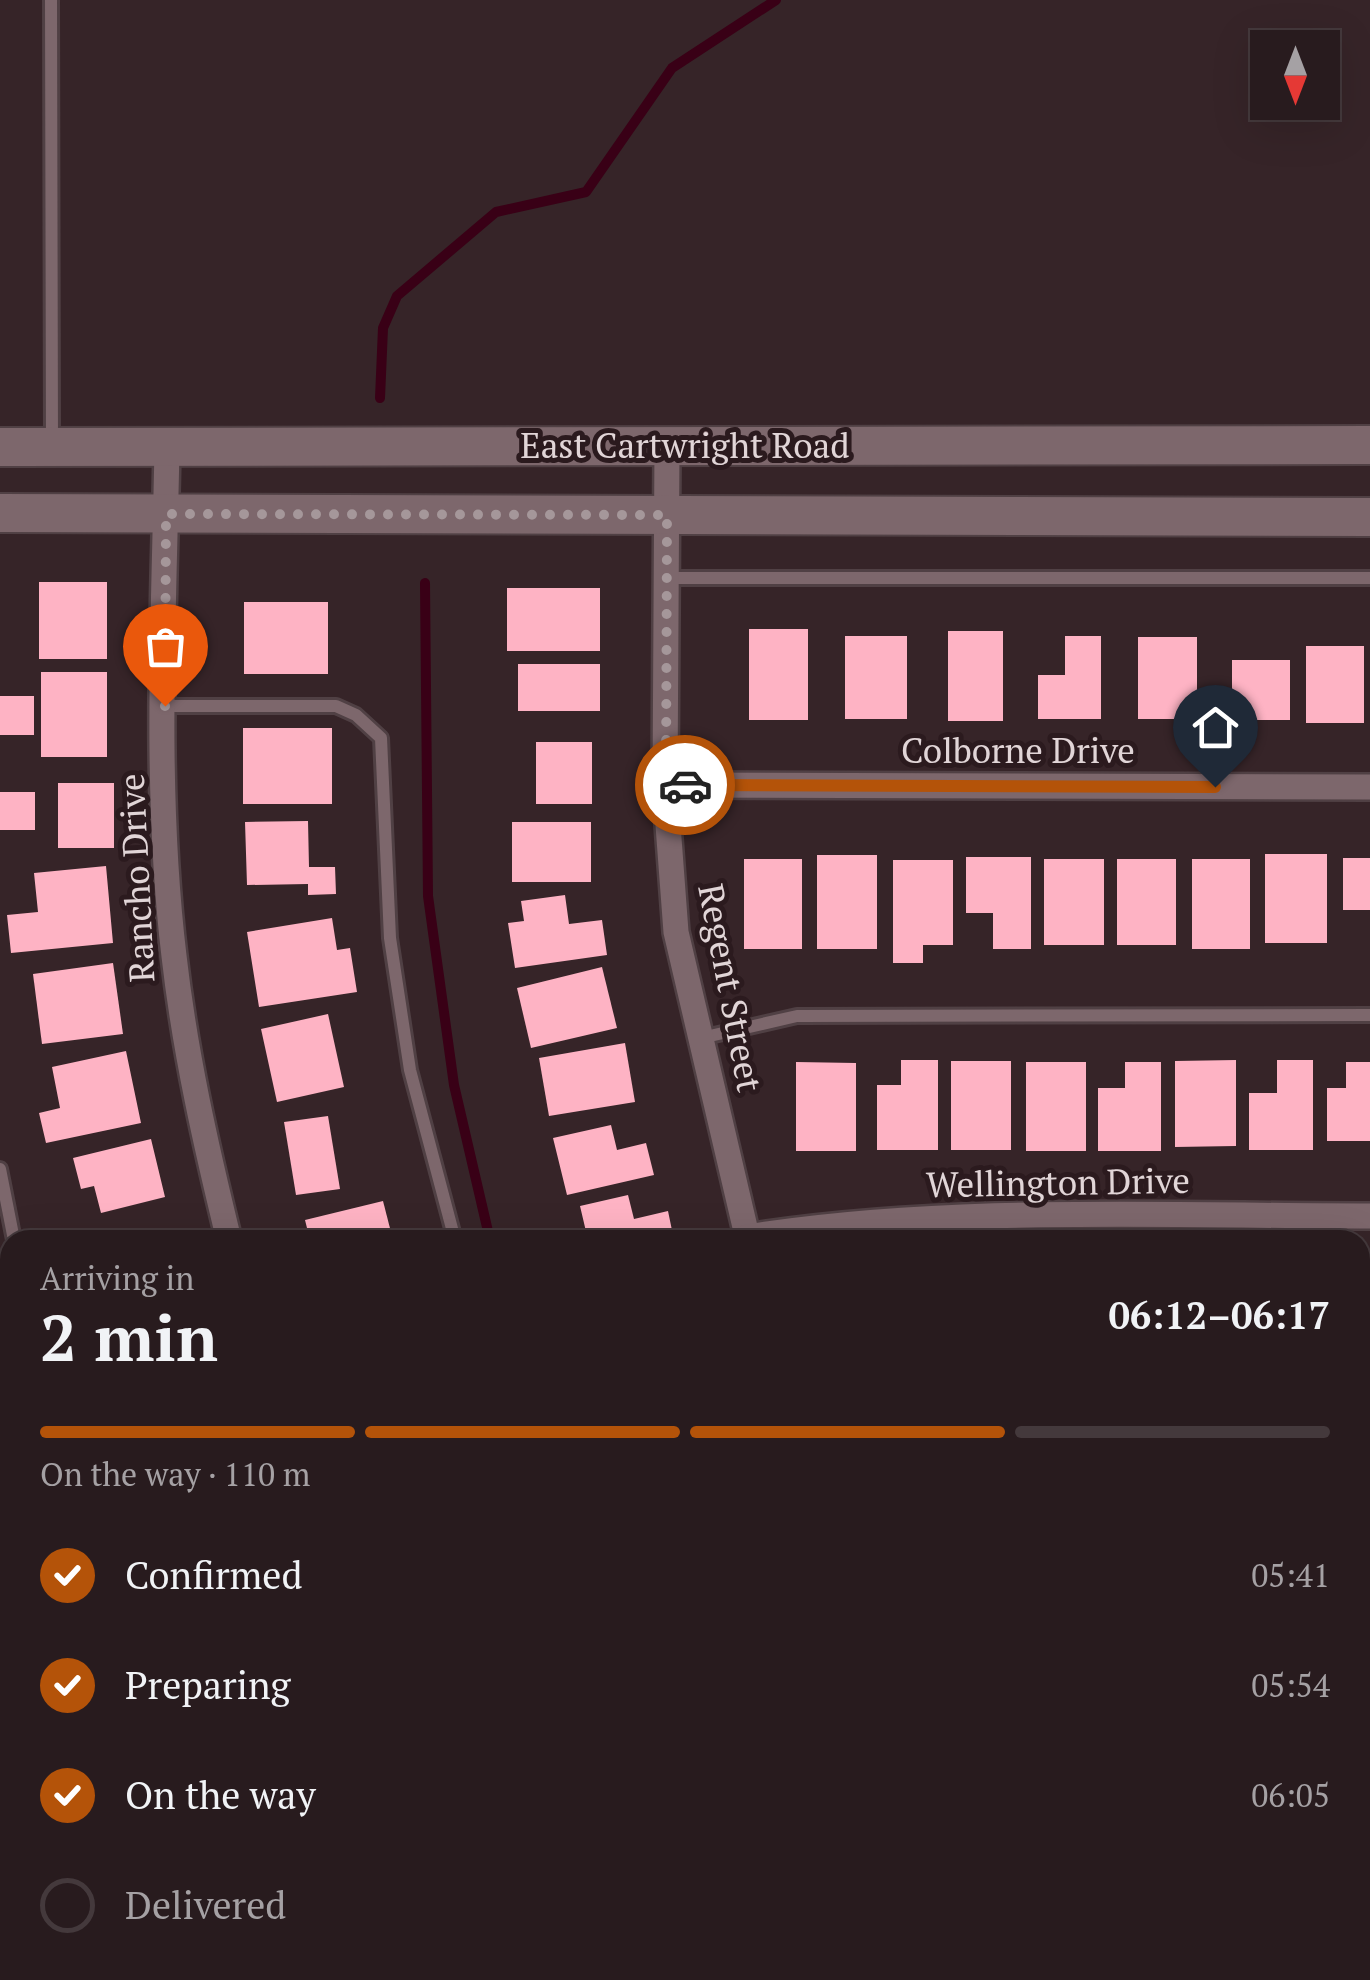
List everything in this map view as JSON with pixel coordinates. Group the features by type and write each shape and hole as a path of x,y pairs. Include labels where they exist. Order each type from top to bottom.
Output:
{"main road":[{"name":"East Cartwright Road","path":"0,448 1370,445"},
{"name":"East Cartwright Road","path":"0,513 1370,517"}],"street":[{"name":"Regent Street","path":"667,446 666,785 676,932 746,1230"},
{"name":"Rancho Drive","path":"167,447 165,809 174,954 194,1100 226,1230"},
{"name":"Colborne Drive","path":"666,785 1370,787"},
{"name":"Wellington Drive","path":"794,1230 829,1224 1031,1216 1370,1216"}],"lane":[{"path":"51,0 52,447"},
{"path":"666,578 1370,578"},
{"path":"165,706 336,706 356,715 381,738 390,938 410,1070 453,1230"},
{"path":"701,1038 797,1016 1370,1015"},
{"path":"0,1170 12,1230"}],"building":[{"path":"39,582 107,582 107,659 39,659"},
{"path":"507,588 600,588 600,651 507,651"},
{"path":"244,602 328,602 328,674 244,674"},
{"path":"749,629 808,629 808,720 749,720"},
{"path":"948,631 1003,631 1003,721 948,721"},
{"path":"845,636 907,636 907,719 845,719"},
{"path":"1065,636 1101,636 1101,719 1038,719 1038,675 1065,675"},
{"path":"1138,637 1197,637 1197,719 1138,719"},
{"path":"1306,646 1364,646 1364,723 1306,723"},
{"path":"1232,660 1290,660 1290,720 1232,720"},
{"path":"518,664 600,664 600,711 518,711"},
{"path":"41,672 107,672 107,757 41,757"},
{"path":"0,696 34,696 34,735 0,735"},
{"path":"243,728 332,728 332,804 243,804"},
{"path":"536,742 592,742 592,804 536,804"},
{"path":"58,783 114,783 114,848 58,848"},
{"path":"0,792 35,792 35,830 0,830"},
{"path":"308,821 309,867 335,867 336,894 308,895 308,884 247,885 245,822"},
{"path":"512,822 591,822 591,882 512,882"},
{"path":"1265,854 1327,854 1327,943 1265,943"},
{"path":"817,855 877,855 877,949 817,949"},
{"path":"966,857 1031,857 1031,949 993,949 993,913 966,913"},
{"path":"1343,858 1370,858 1370,910 1343,910"},
{"path":"744,859 802,859 802,949 744,949"},
{"path":"1044,859 1104,859 1104,945 1044,945"},
{"path":"1117,859 1176,859 1176,945 1117,945"},
{"path":"1192,859 1250,859 1250,949 1192,949"},
{"path":"893,860 953,860 953,945 923,945 923,963 893,963"},
{"path":"106,866 113,943 11,953 7,915 38,912 34,873"},
{"path":"565,895 569,924 602,920 607,955 515,968 508,923 524,921 521,901"},
{"path":"332,918 337,950 350,948 357,992 259,1007 247,932"},
{"path":"113,963 123,1034 42,1044 33,974"},
{"path":"602,967 617,1028 531,1048 517,988"},
{"path":"328,1014 344,1087 277,1102 261,1029"},
{"path":"625,1043 635,1102 549,1116 539,1058"},
{"path":"126,1051 141,1123 46,1143 39,1113 60,1108 52,1067"},
{"path":"901,1060 938,1060 938,1150 877,1150 877,1085 901,1085"},
{"path":"1236,1060 1236,1146 1175,1147 1175,1061"},
{"path":"1277,1060 1313,1060 1313,1150 1249,1150 1249,1093 1277,1093"},
{"path":"951,1061 1011,1061 1011,1150 951,1150"},
{"path":"796,1062 856,1063 856,1151 796,1151"},
{"path":"1026,1062 1086,1062 1086,1151 1026,1151"},
{"path":"1125,1062 1161,1062 1161,1151 1098,1151 1098,1088 1125,1088"},
{"path":"1346,1062 1370,1062 1370,1141 1327,1141 1327,1088 1346,1088"},
{"path":"328,1116 340,1189 296,1195 284,1122"},
{"path":"611,1125 617,1150 646,1143 654,1175 567,1195 553,1138"},
{"path":"151,1139 165,1197 101,1213 94,1186 81,1189 73,1158"},
{"path":"628,1195 634,1219 668,1211 672,1230 586,1230 580,1206"},
{"path":"383,1201 390,1230 308,1230 305,1220"}],"waterway":[{"path":"380,398 383,328 397,296 496,212 586,192 672,68 776,0"},
{"path":"425,583 428,896 454,1085 488,1230"}],"way so far":[{"path":"165,706 166,514 667,515 666,785 685,785"}],"route":[{"path":"685,785 1215,787"}]}
